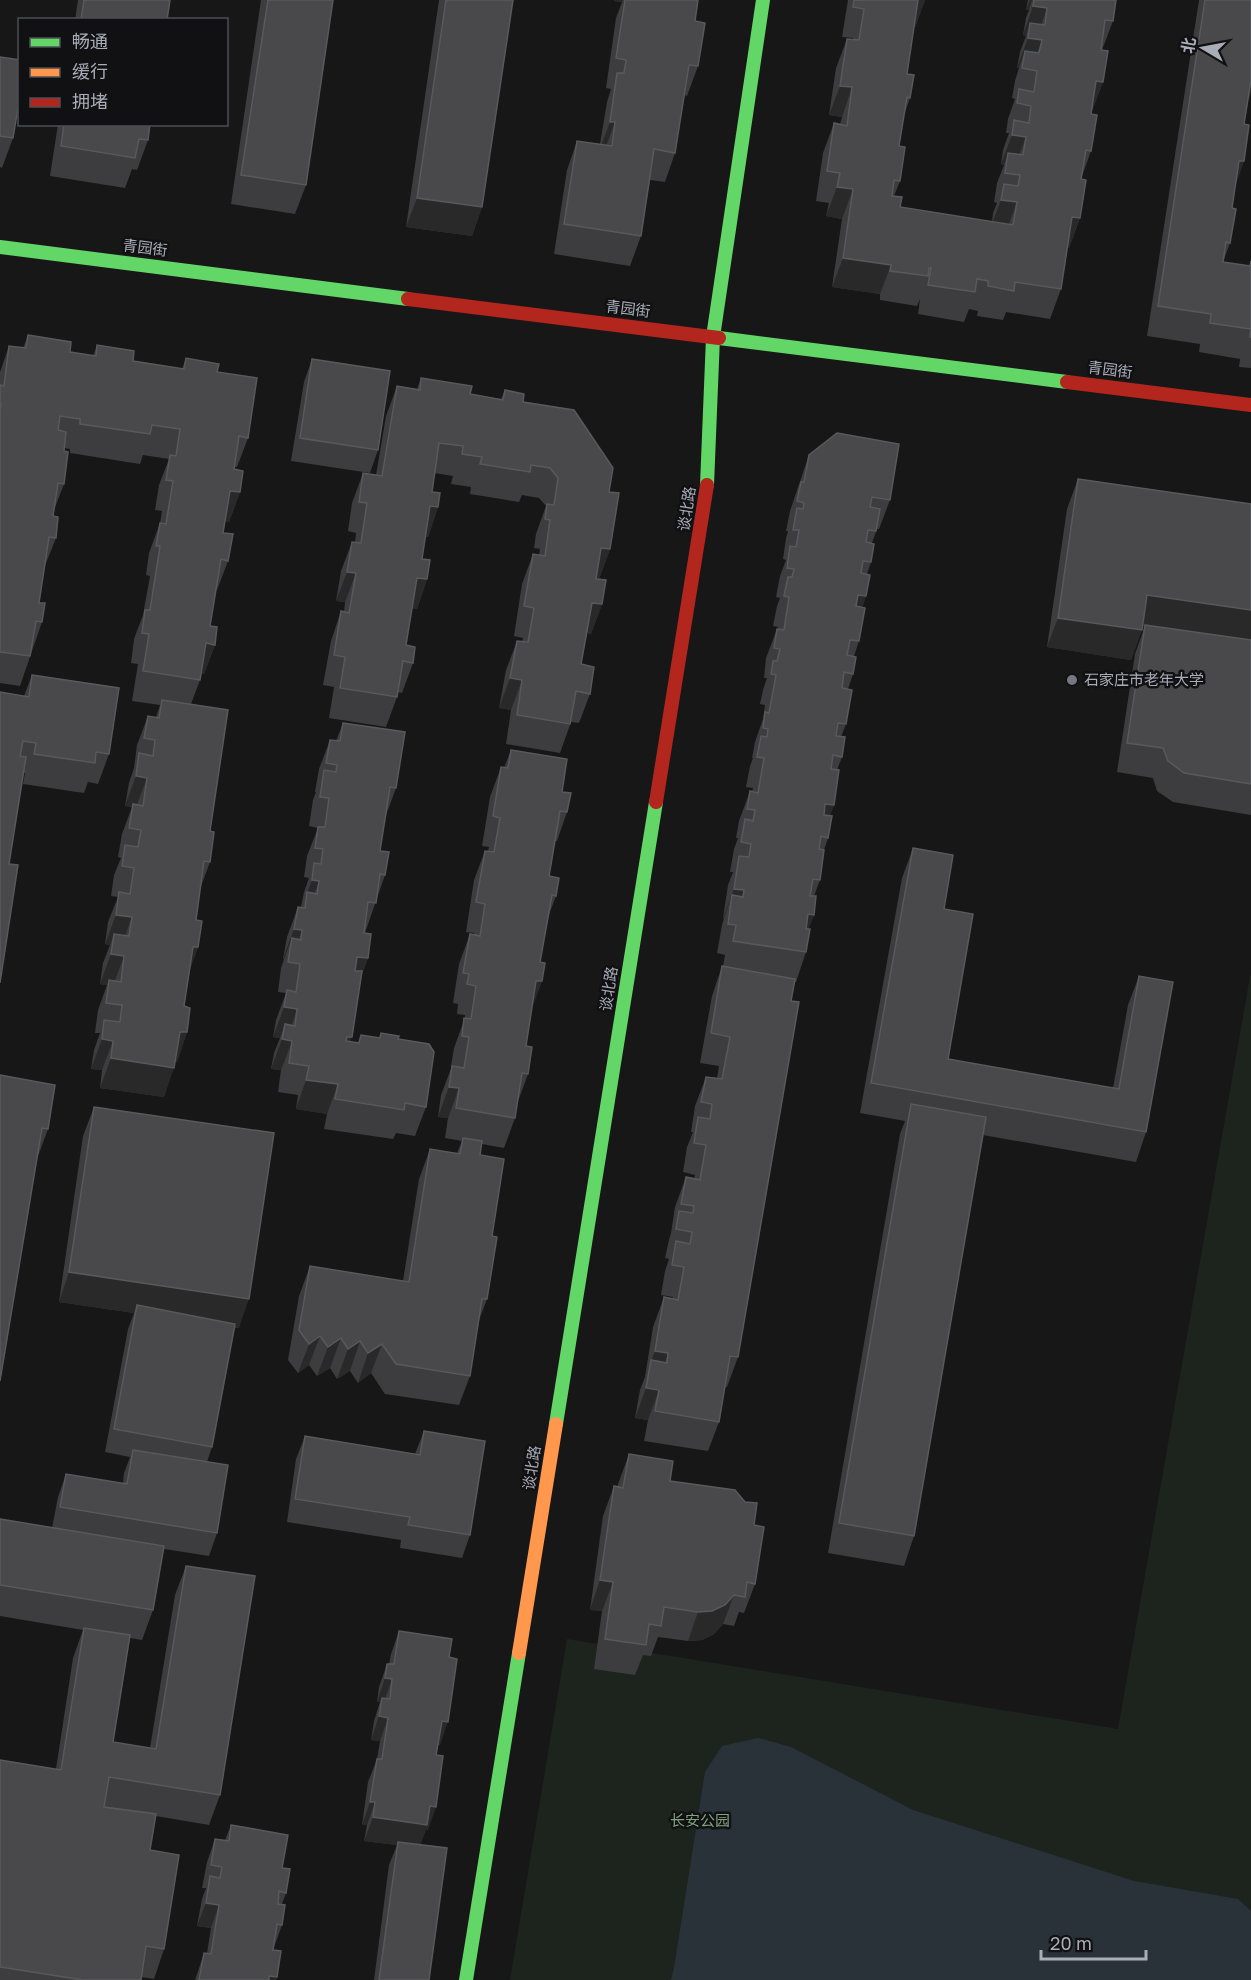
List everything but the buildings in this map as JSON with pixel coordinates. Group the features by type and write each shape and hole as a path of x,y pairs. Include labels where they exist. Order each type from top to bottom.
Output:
{"street":[{"name":"谈北路","path":"466,1980 708,480 713,337 763,0"},
{"name":"青园街","path":"0,246 1251,405"}],"green space":[{"name":"长安公园","path":"1251,971 1251,1980 510,1980 567,1639 1118,1729"}],"shaded area":[{"path":"758,1738 791,1747 913,1810 1134,1881 1238,1899 1251,1911 1251,1980 671,1980 705,1772 722,1746"}],"traffic: fast":[{"path":"707,485 713,337 763,0"},
{"path":"0,247 408,299"},
{"path":"719,338 1067,382"},
{"path":"556,1424 656,802"},
{"path":"466,1980 519,1653"}],"traffic: slow":[{"path":"519,1653 556,1424"}],"traffic: jam":[{"path":"408,299 719,338"},
{"path":"1067,382 1251,405"},
{"path":"656,802 707,485"}],"place":[{"name":"石家庄市老年大学","path":"1072,680"}]}
